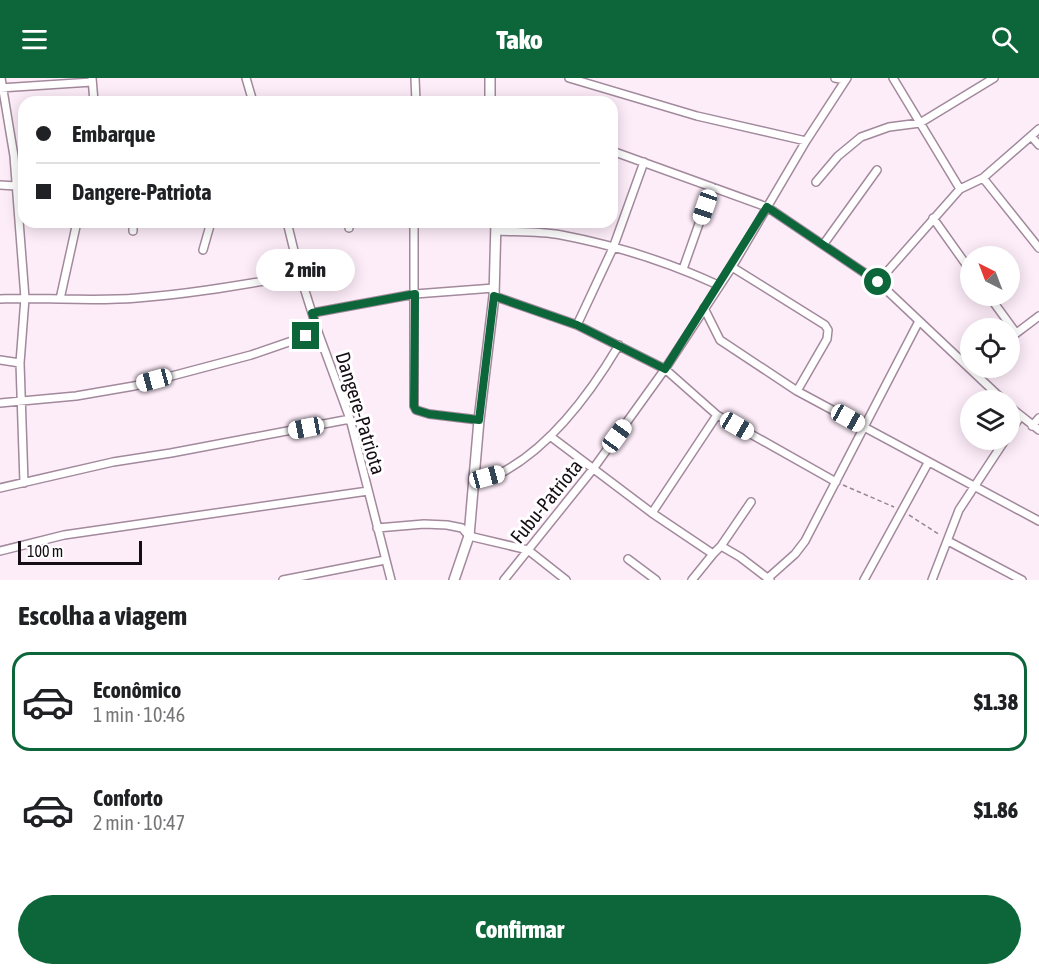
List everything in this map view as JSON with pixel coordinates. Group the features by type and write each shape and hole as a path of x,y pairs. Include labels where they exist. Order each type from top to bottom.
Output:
{"street":[{"path":"1,78 10,130 18,211"},
{"path":"246,78 252,96"},
{"path":"415,78 416,96"},
{"path":"489,96 490,78"},
{"path":"569,78 697,116 806,141"},
{"path":"835,78 846,79"},
{"path":"893,78 960,189"},
{"path":"816,182 838,156 861,137 889,127 920,123 994,78"},
{"name":"Fubu-Patriota","path":"504,580 593,469 665,369 718,285 732,267 806,141 846,79"},
{"path":"1,88 92,80 93,96"},
{"path":"878,282 960,189 983,178 1039,129"},
{"path":"1031,136 1039,145"},
{"path":"618,153 767,207 878,282 960,357"},
{"path":"577,325 614,248 644,162"},
{"path":"823,245 876,170"},
{"path":"983,178 1039,248"},
{"path":"0,185 16,186"},
{"path":"683,269 712,187"},
{"path":"933,218 960,256"},
{"path":"19,228 25,298 20,363 24,483"},
{"path":"60,299 76,228"},
{"path":"203,250 209,228"},
{"name":"Dangere-Patriota","path":"288,228 300,276 318,332 350,419 391,580"},
{"path":"414,228 414,406 416,410 429,414 479,420"},
{"path":"454,580 469,536 479,420 494,292 496,228"},
{"path":"505,228 559,234 614,248 683,269 718,285"},
{"path":"732,267 828,330 827,339 797,391"},
{"path":"0,299 88,300 158,296 300,276"},
{"path":"312,313 415,294 494,292 577,325 665,369 717,415 836,482"},
{"path":"704,308 720,340 797,391 1039,521"},
{"path":"1020,330 1039,316"},
{"path":"721,546 769,579 801,547 919,321"},
{"path":"0,403 76,396 134,386 251,355 318,332"},
{"path":"475,480 499,474 550,436 600,376 619,345"},
{"path":"0,360 20,363"},
{"path":"982,378 993,390"},
{"path":"652,513 717,415"},
{"path":"1020,417 1039,430"},
{"path":"1032,426 1039,418"},
{"path":"0,488 113,462 350,419"},
{"path":"550,436 652,513 713,554"},
{"path":"932,580 959,510 998,450"},
{"path":"864,580 928,463"},
{"path":"0,551 64,535 369,491"},
{"path":"692,580 721,546 751,502"},
{"path":"377,528 400,525 447,525 462,528 469,536 528,550 566,580"},
{"path":"948,541 1010,578 1022,580"},
{"path":"628,559 656,580"},
{"path":"283,580 385,560"}],"path":[{"path":"836,482 903,511 948,541"}],"route":[{"path":"306,336 318,332 312,313 415,294 413,400 416,410 421,413 479,420 494,296 577,325 665,369 718,285 732,267 767,207 878,282"}]}
